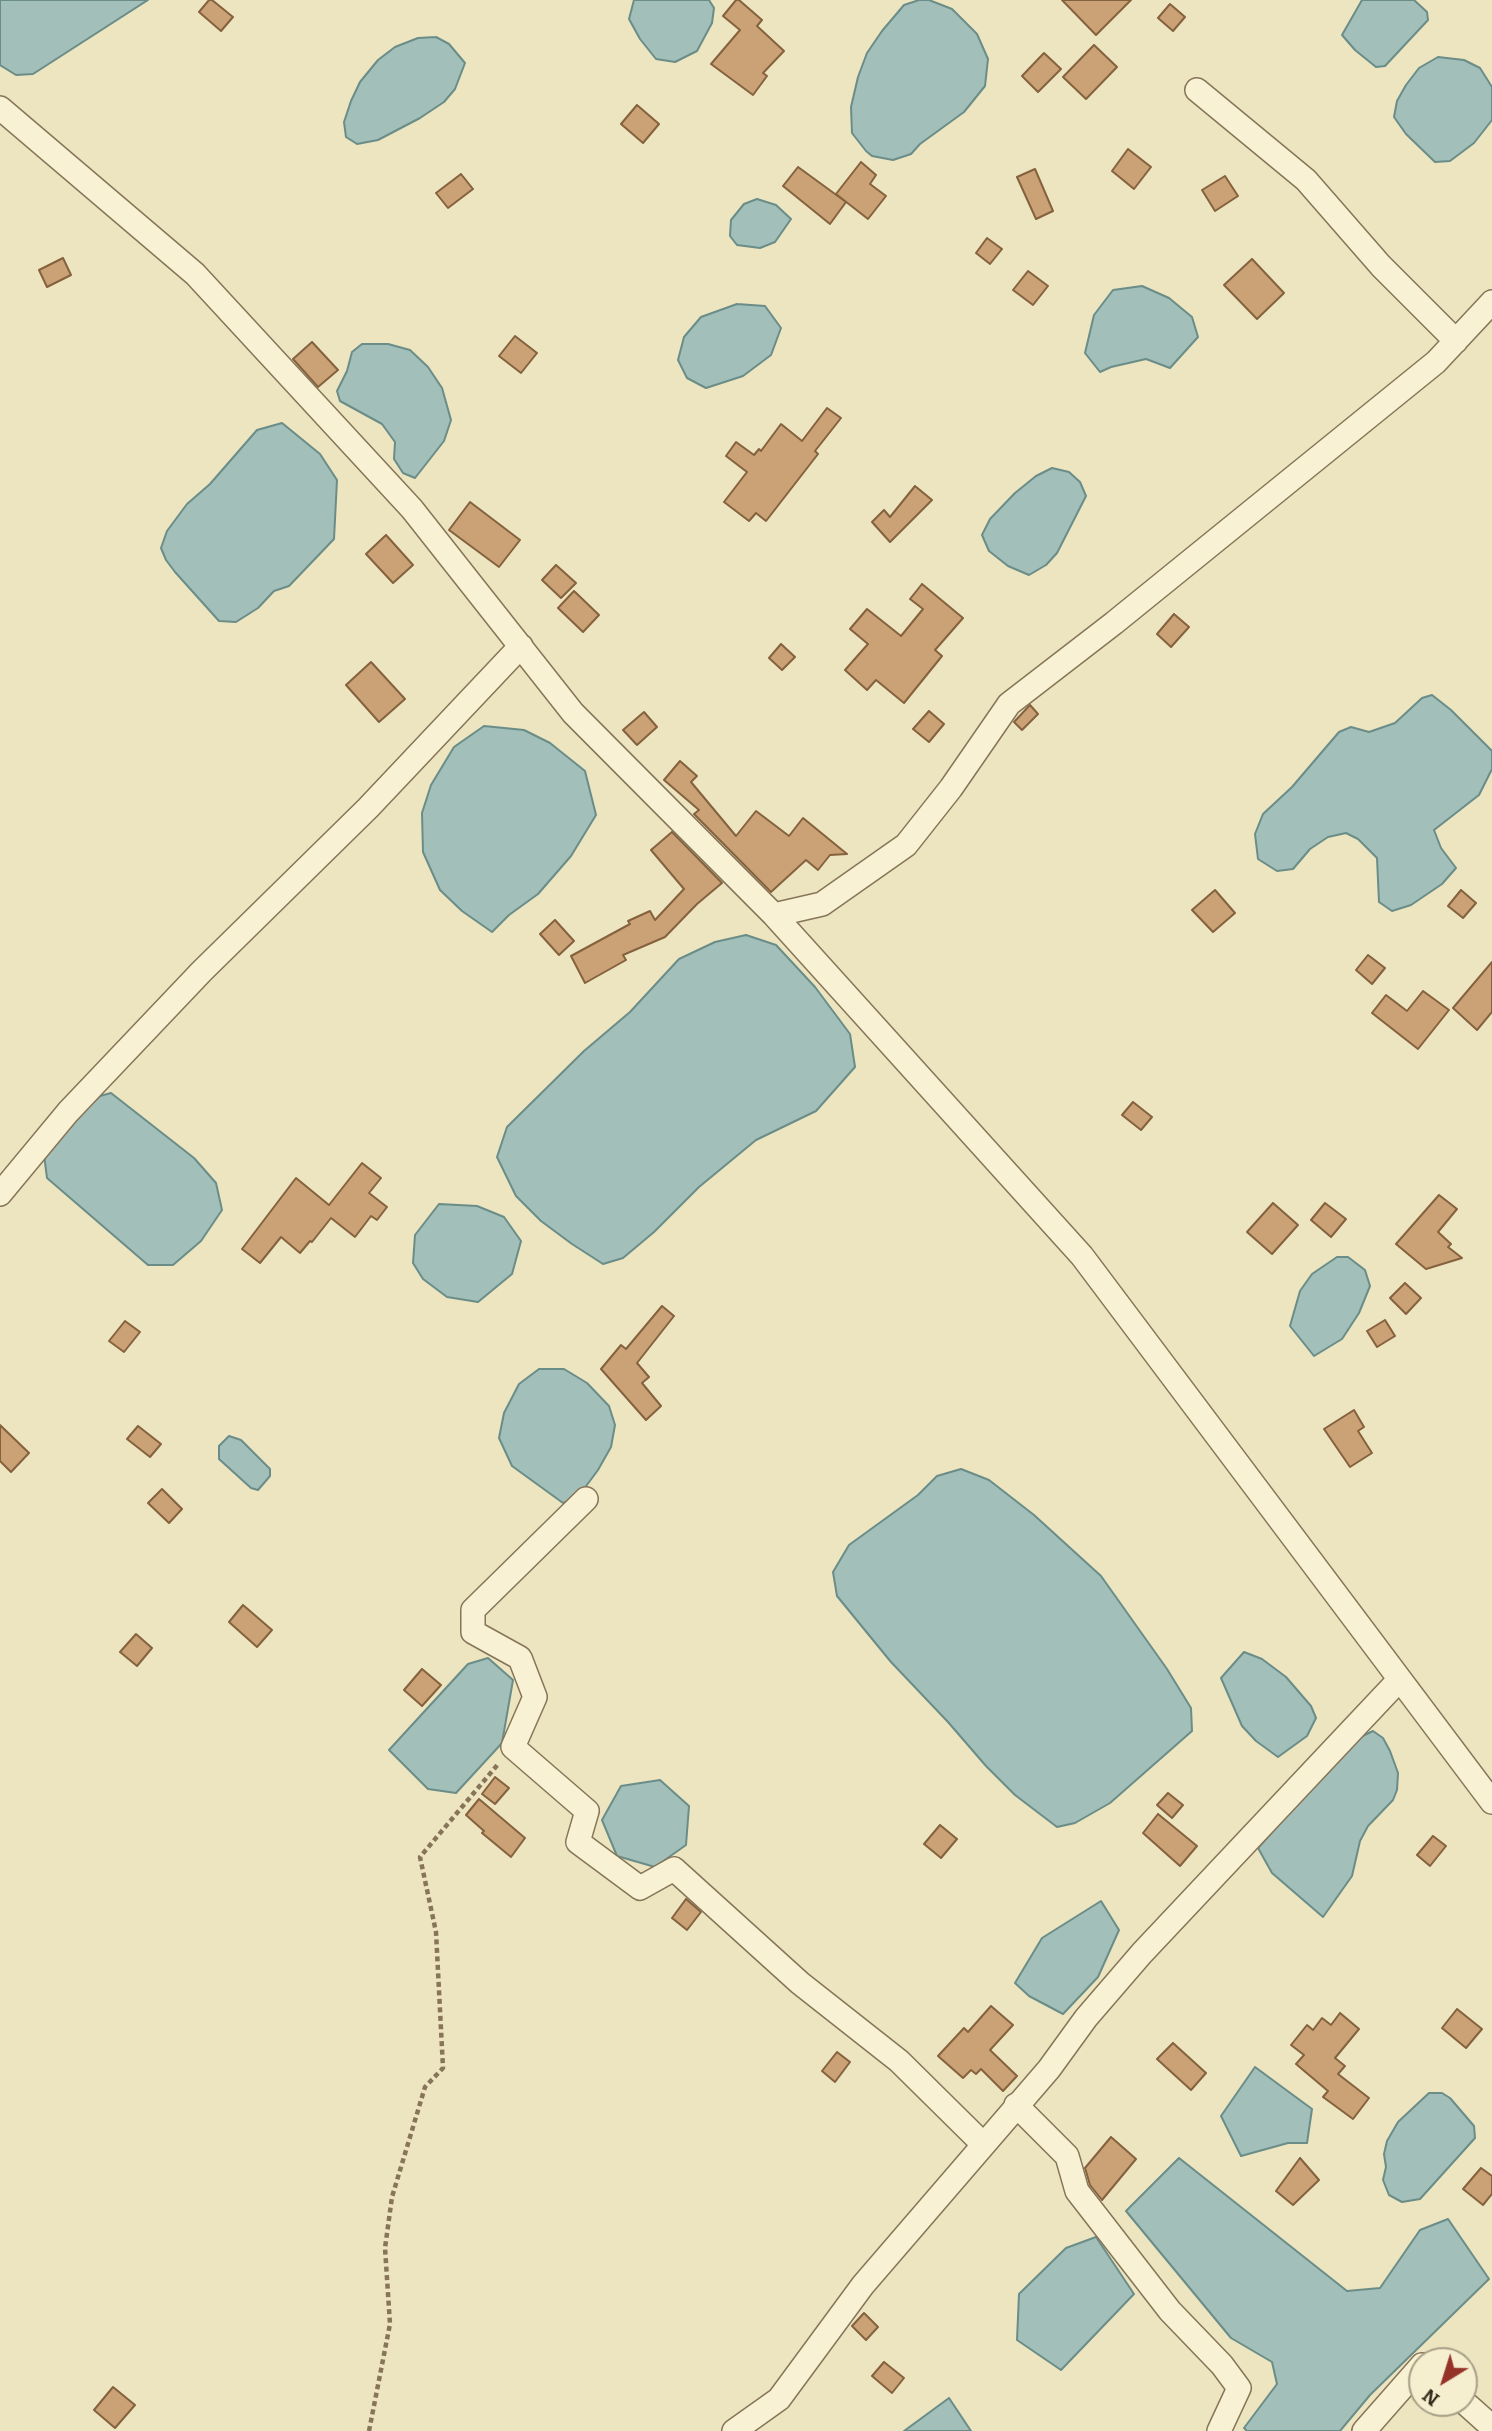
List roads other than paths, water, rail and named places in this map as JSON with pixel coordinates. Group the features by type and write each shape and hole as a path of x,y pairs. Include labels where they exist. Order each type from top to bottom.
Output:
{"street":[{"path":"1197,90 1306,180 1381,266 1456,341"},
{"path":"0,108 195,274 412,509 573,713 774,915 1082,1256 1492,1802"},
{"path":"774,915 822,904 905,845 951,788 1009,704 1114,624 1436,362 1492,302"},
{"path":"0,1194 68,1112 202,971 368,808 521,646"},
{"path":"586,1499 474,1611 473,1632 520,1658 535,1698 513,1747 587,1811 578,1842 640,1888 674,1868 800,1983 899,2061 983,2144"},
{"path":"734,2431 779,2399 863,2285 1049,2069 1086,2018 1142,1953 1399,1680"},
{"path":"1016,2105 1067,2156 1077,2191 1170,2311 1222,2365 1239,2389 1219,2431"},
{"path":"1364,2431 1408,2381"},
{"path":"1478,2414 1492,2427"}],"water":[{"path":"0,0 148,0 33,74 16,75 0,65"},
{"path":"634,0 709,0 714,8 712,23 697,51 675,62 656,59 629,19"},
{"path":"929,0 952,9 977,34 988,59 985,86 964,112 920,144 911,154 893,160 872,156 852,133 851,107 858,77 867,53 882,31 904,5"},
{"path":"1362,0 1414,0 1427,12 1428,20 1385,66 1376,67 1342,35"},
{"path":"436,37 449,44 465,63 455,89 444,102 378,140 357,144 346,137 344,122 351,101 360,82 378,60 395,47 418,38"},
{"path":"1438,57 1464,60 1480,68 1492,87 1492,120 1474,143 1450,161 1435,162 1406,134 1394,117 1397,101 1406,85 1419,68"},
{"path":"757,199 776,205 791,219 775,242 760,248 737,245 730,236 731,220 744,204"},
{"path":"1142,286 1169,298 1192,317 1198,337 1170,368 1146,359 1100,372 1085,353 1094,315 1113,290"},
{"path":"737,304 765,306 781,328 771,355 743,376 706,388 687,378 678,360 684,337 701,317"},
{"path":"362,344 388,344 410,350 428,367 442,388 451,420 444,441 415,478 403,473 394,459 395,442 382,424 340,401 337,391 347,371 352,352"},
{"path":"282,423 320,454 337,480 334,539 289,586 274,591 258,608 236,622 219,621 175,572 161,548 167,531 187,504 210,484 257,430"},
{"path":"1052,468 1069,472 1080,482 1086,496 1057,553 1046,565 1029,575 1008,566 989,551 982,535 990,519 1015,493 1036,476"},
{"path":"1432,695 1492,751 1492,769 1479,795 1434,830 1441,848 1456,868 1442,884 1411,905 1392,911 1379,902 1377,858 1358,839 1346,833 1328,837 1310,849 1293,869 1277,871 1258,859 1255,834 1263,814 1292,787 1339,732 1351,727 1369,732 1395,723 1422,698"},
{"path":"484,726 524,730 550,743 585,771 596,815 571,856 538,894 509,915 492,932 462,911 440,890 423,852 422,813 431,785 454,747"},
{"path":"746,935 776,945 815,987 850,1034 855,1067 816,1111 756,1140 699,1187 654,1232 623,1258 603,1264 541,1221 516,1196 497,1157 507,1127 584,1051 630,1012 679,959 715,942"},
{"path":"111,1093 194,1158 216,1183 222,1210 201,1241 173,1265 148,1265 47,1178 44,1155 48,1145 100,1096"},
{"path":"439,1204 477,1206 504,1217 521,1241 512,1274 478,1302 447,1297 423,1279 413,1263 415,1235"},
{"path":"1337,1257 1348,1257 1365,1270 1370,1286 1359,1313 1342,1339 1314,1356 1290,1326 1300,1291 1312,1274"},
{"path":"539,1369 564,1369 587,1383 609,1406 615,1425 611,1447 598,1470 578,1497 563,1503 512,1466 499,1438 504,1413 519,1384"},
{"path":"229,1436 241,1440 270,1469 270,1476 258,1490 251,1488 219,1459 219,1446"},
{"path":"961,1469 989,1480 1034,1515 1101,1576 1167,1669 1191,1708 1192,1731 1110,1803 1075,1823 1057,1827 1015,1795 891,1662 837,1596 833,1572 849,1545 918,1495 937,1476"},
{"path":"1244,1652 1262,1659 1286,1677 1311,1706 1316,1718 1307,1736 1278,1757 1256,1741 1242,1726 1221,1678"},
{"path":"488,1658 513,1680 502,1743 456,1793 428,1789 389,1750 468,1664"},
{"path":"1373,1731 1383,1738 1390,1751 1398,1773 1397,1790 1393,1800 1368,1826 1360,1841 1352,1876 1323,1917 1272,1873 1258,1848 1354,1740"},
{"path":"660,1780 689,1806 686,1845 655,1867 617,1856 602,1820 621,1786"},
{"path":"1101,1901 1119,1930 1098,1977 1063,2014 1029,1996 1015,1983 1042,1938"},
{"path":"1255,2067 1312,2109 1307,2143 1288,2143 1241,2156 1221,2116"},
{"path":"1429,2093 1442,2093 1450,2098 1474,2126 1475,2138 1420,2199 1402,2202 1389,2195 1383,2180 1387,2141 1398,2122"},
{"path":"1179,2158 1347,2291 1380,2288 1420,2230 1448,2219 1489,2279 1419,2347 1408,2347 1408,2358 1370,2395 1340,2431 1247,2431 1244,2428 1277,2384 1272,2362 1231,2338 1126,2211"},
{"path":"1096,2237 1134,2294 1061,2370 1017,2340 1019,2294 1066,2248"},
{"path":"949,2398 971,2431 904,2431"}]}
